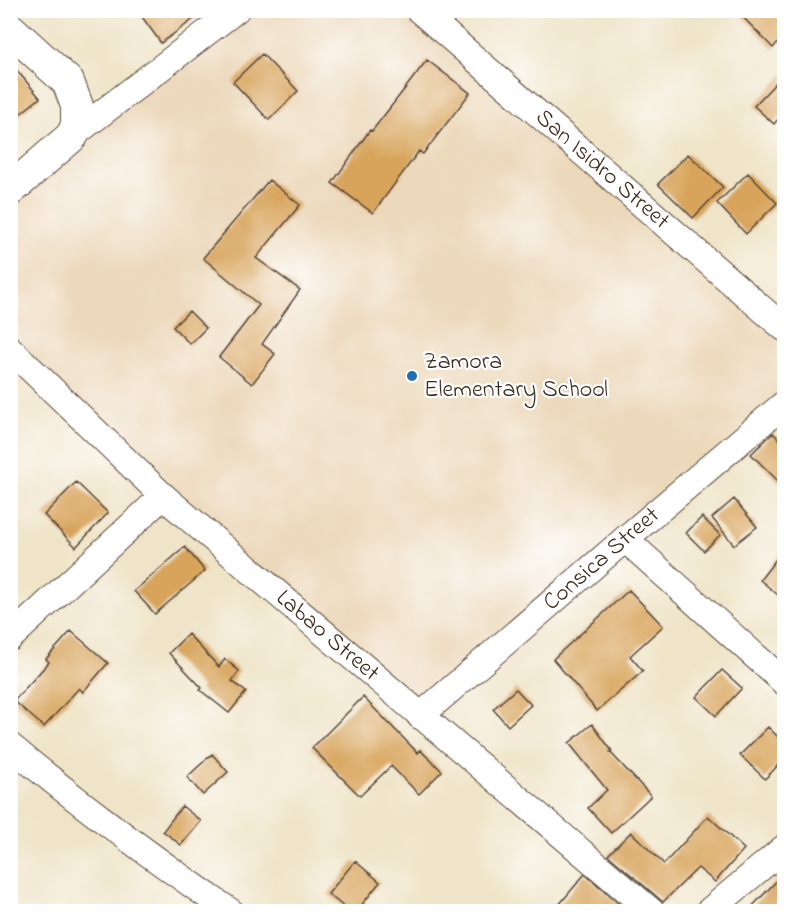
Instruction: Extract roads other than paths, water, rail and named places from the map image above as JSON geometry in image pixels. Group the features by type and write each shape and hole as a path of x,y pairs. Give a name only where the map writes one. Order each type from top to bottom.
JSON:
{"main road":[{"path":"10,29 68,82 77,106 77,125 72,136 10,190"}],"street":[{"path":"72,136 236,10"},
{"name":"San Isidro Street","path":"419,10 784,328"},
{"name":"Labao Street","path":"10,348 163,496 652,912"},
{"name":"Consica Street","path":"420,716 784,404"},
{"path":"10,638 163,496"},
{"path":"625,539 784,682"},
{"path":"10,746 48,778 231,912"},
{"path":"708,912 784,848"}],"place":[{"name":"Zamora Elementary School","path":"412,376"}]}
